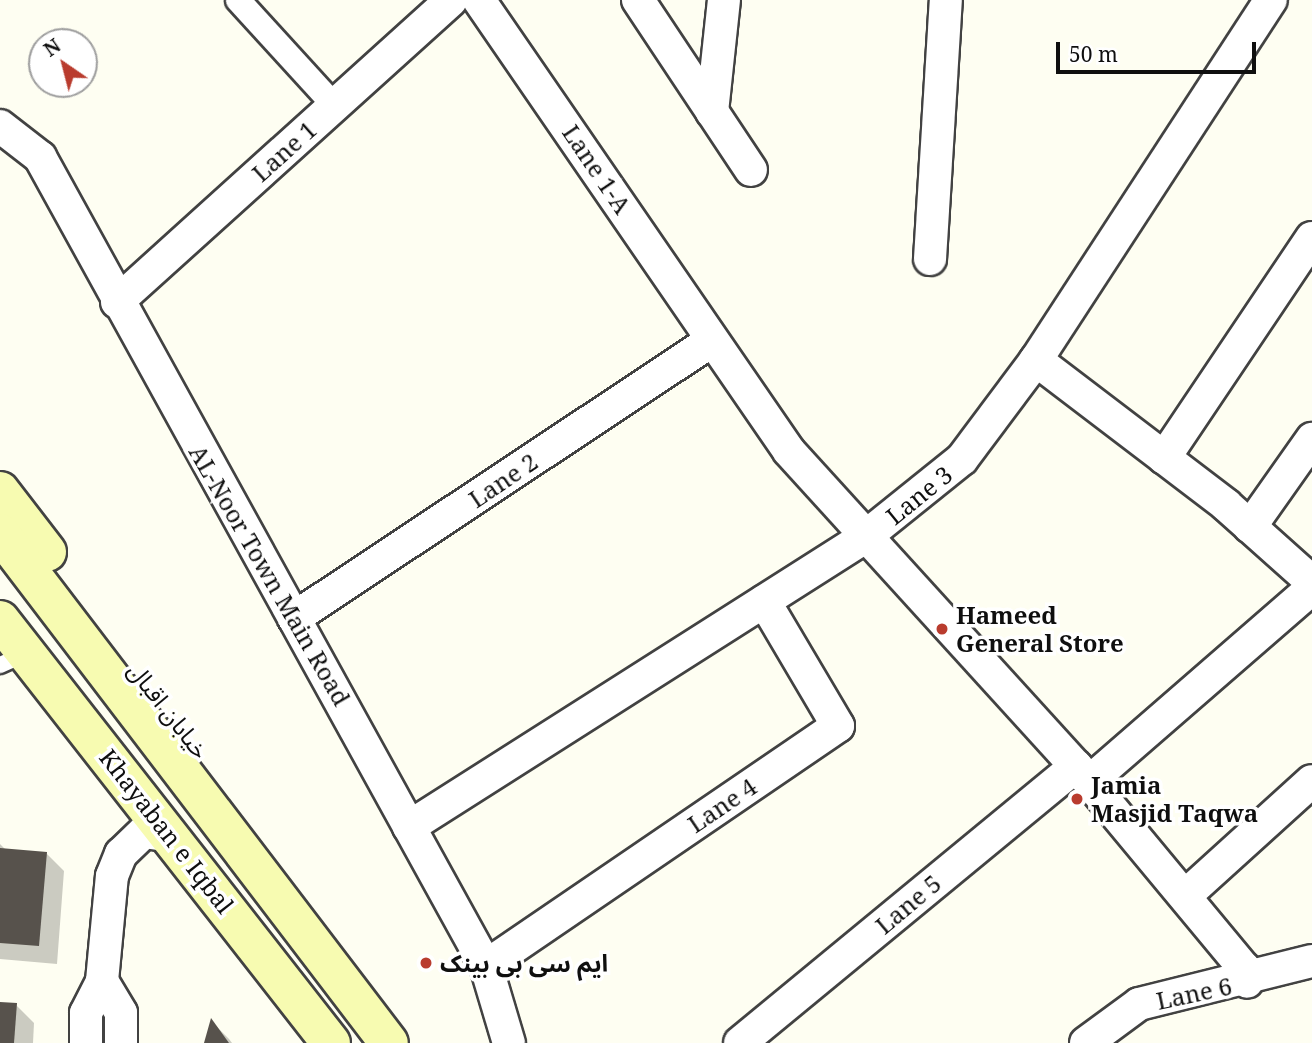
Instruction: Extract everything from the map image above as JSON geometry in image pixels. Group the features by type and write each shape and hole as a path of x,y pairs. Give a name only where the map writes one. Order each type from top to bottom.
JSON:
{"main road":[{"name":"خیابان اقبال","path":"0,491 213,767 234,837 389,1043"},
{"path":"0,533 234,837"},
{"name":"Khayaban e Iqbal","path":"0,620 13,659 172,836 331,1043"}],"street":[{"path":"238,0 334,105"},
{"name":"Lane 1","path":"117,302 451,0"},
{"name":"Lane 1-A","path":"480,0 711,341 789,451 1083,774 1244,968 1247,982"},
{"path":"638,0 751,170"},
{"path":"712,112 724,0"},
{"path":"930,259 946,0"},
{"name":"Lane 3","path":"408,827 865,537 962,459 1036,360 1271,0"},
{"name":"AL-Noor Town Main Road","path":"0,125 40,157 117,302 486,966 509,1043"},
{"path":"1164,458 1312,238"},
{"name":"Lane 2","path":"294,618 711,341"},
{"path":"1036,360 1250,527 1312,582"},
{"path":"1250,527 1312,439"},
{"name":"Lane 5","path":"740,1043 1083,774 1312,588"},
{"name":"Lane 4","path":"486,966 838,726 764,601"},
{"path":"1185,896 1312,781"},
{"path":"86,1043 86,1013 102,981 112,876 121,854 144,832 172,836"},
{"name":"Lane 6","path":"1086,1043 1139,1004 1247,982 1312,961"},
{"path":"102,981 121,1013 121,1043"}],"building":[{"path":"0,848 47,852 39,946 0,943"},
{"path":"0,1002 17,1003 14,1043 0,1043"},
{"path":"211,1018 229,1043 204,1043"}],"place":[{"name":"Hameed General Store","path":"942,629"},
{"name":"Jamia Masjid Taqwa","path":"1077,799"},
{"name":"ایم سی بی بینک","path":"426,963"}]}
